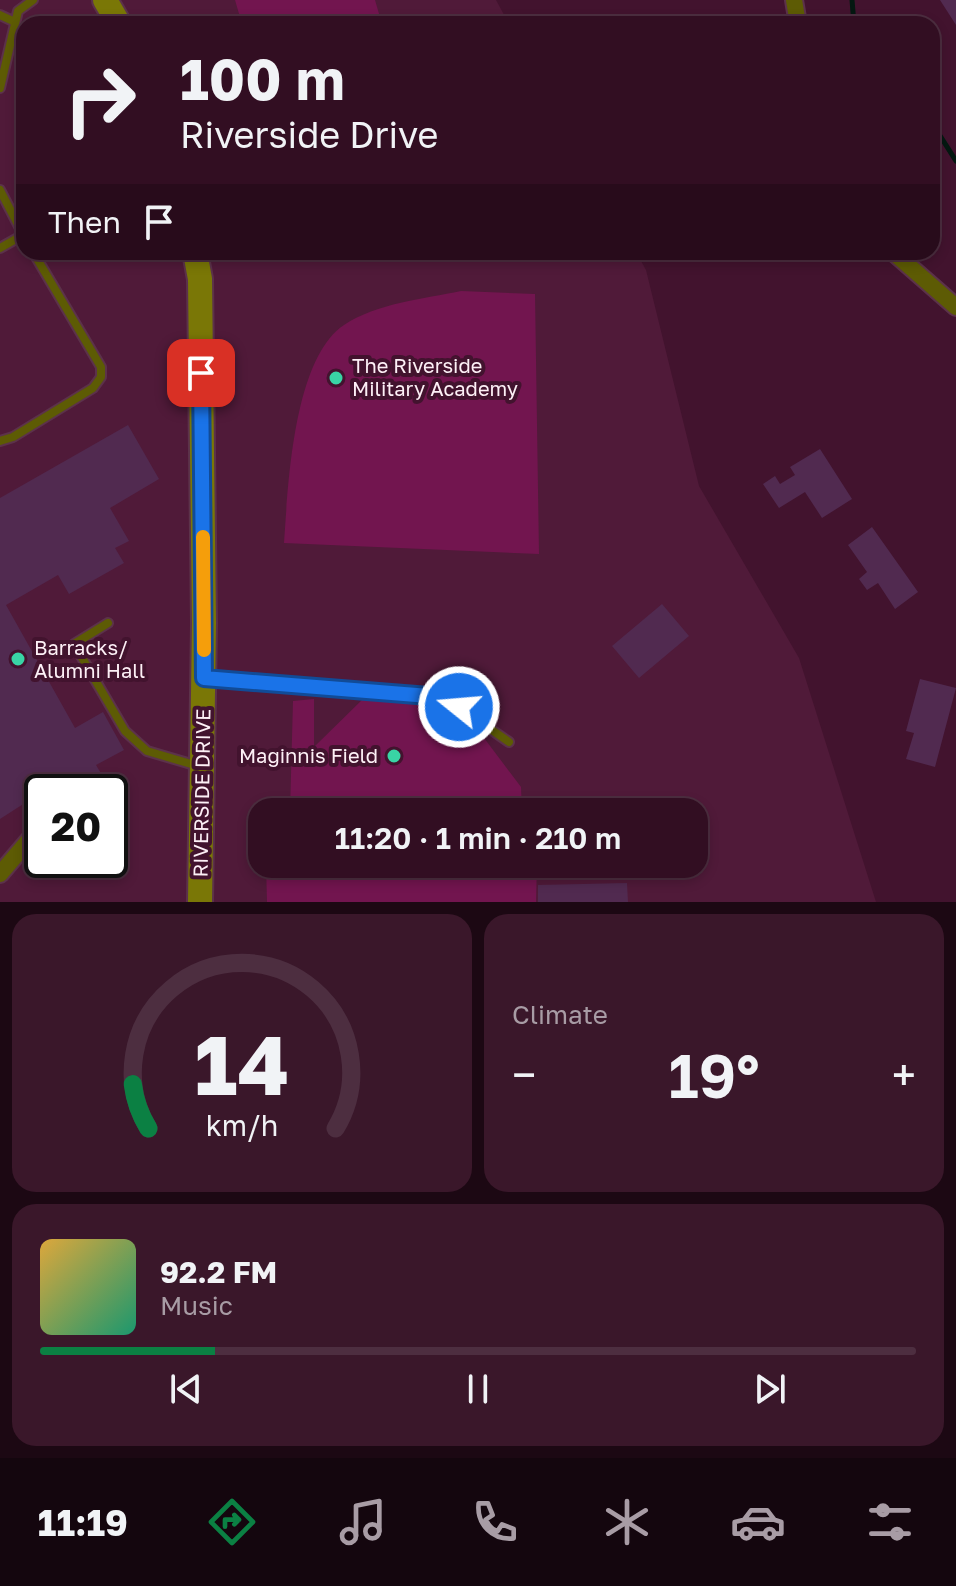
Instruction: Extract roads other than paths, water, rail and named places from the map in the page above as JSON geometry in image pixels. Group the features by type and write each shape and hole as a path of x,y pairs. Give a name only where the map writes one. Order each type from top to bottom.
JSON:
{"street":[{"name":"RIVERSIDE DRIVE","path":"196,260 200,279 204,678 200,902"},
{"path":"902,260 956,307"},
{"path":"0,874 24,846"}],"lane":[{"path":"17,16 18,11 33,0"},
{"path":"0,15 15,22"},
{"path":"0,88 16,18"},
{"path":"0,190 16,220"},
{"path":"0,441 13,437 93,388 101,377 101,367 38,260"},
{"path":"108,623 74,644 125,731 147,751 202,767"},
{"path":"204,678 429,696 459,707 509,742"}],"waterway":[{"path":"852,0 853,16"},
{"path":"940,136 956,161"}],"place":[{"name":"The Riverside Military Academy","path":"336,378"},
{"name":"Barracks/ Alumni Hall","path":"18,659"},
{"name":"Maginnis Field","path":"394,756"}]}
